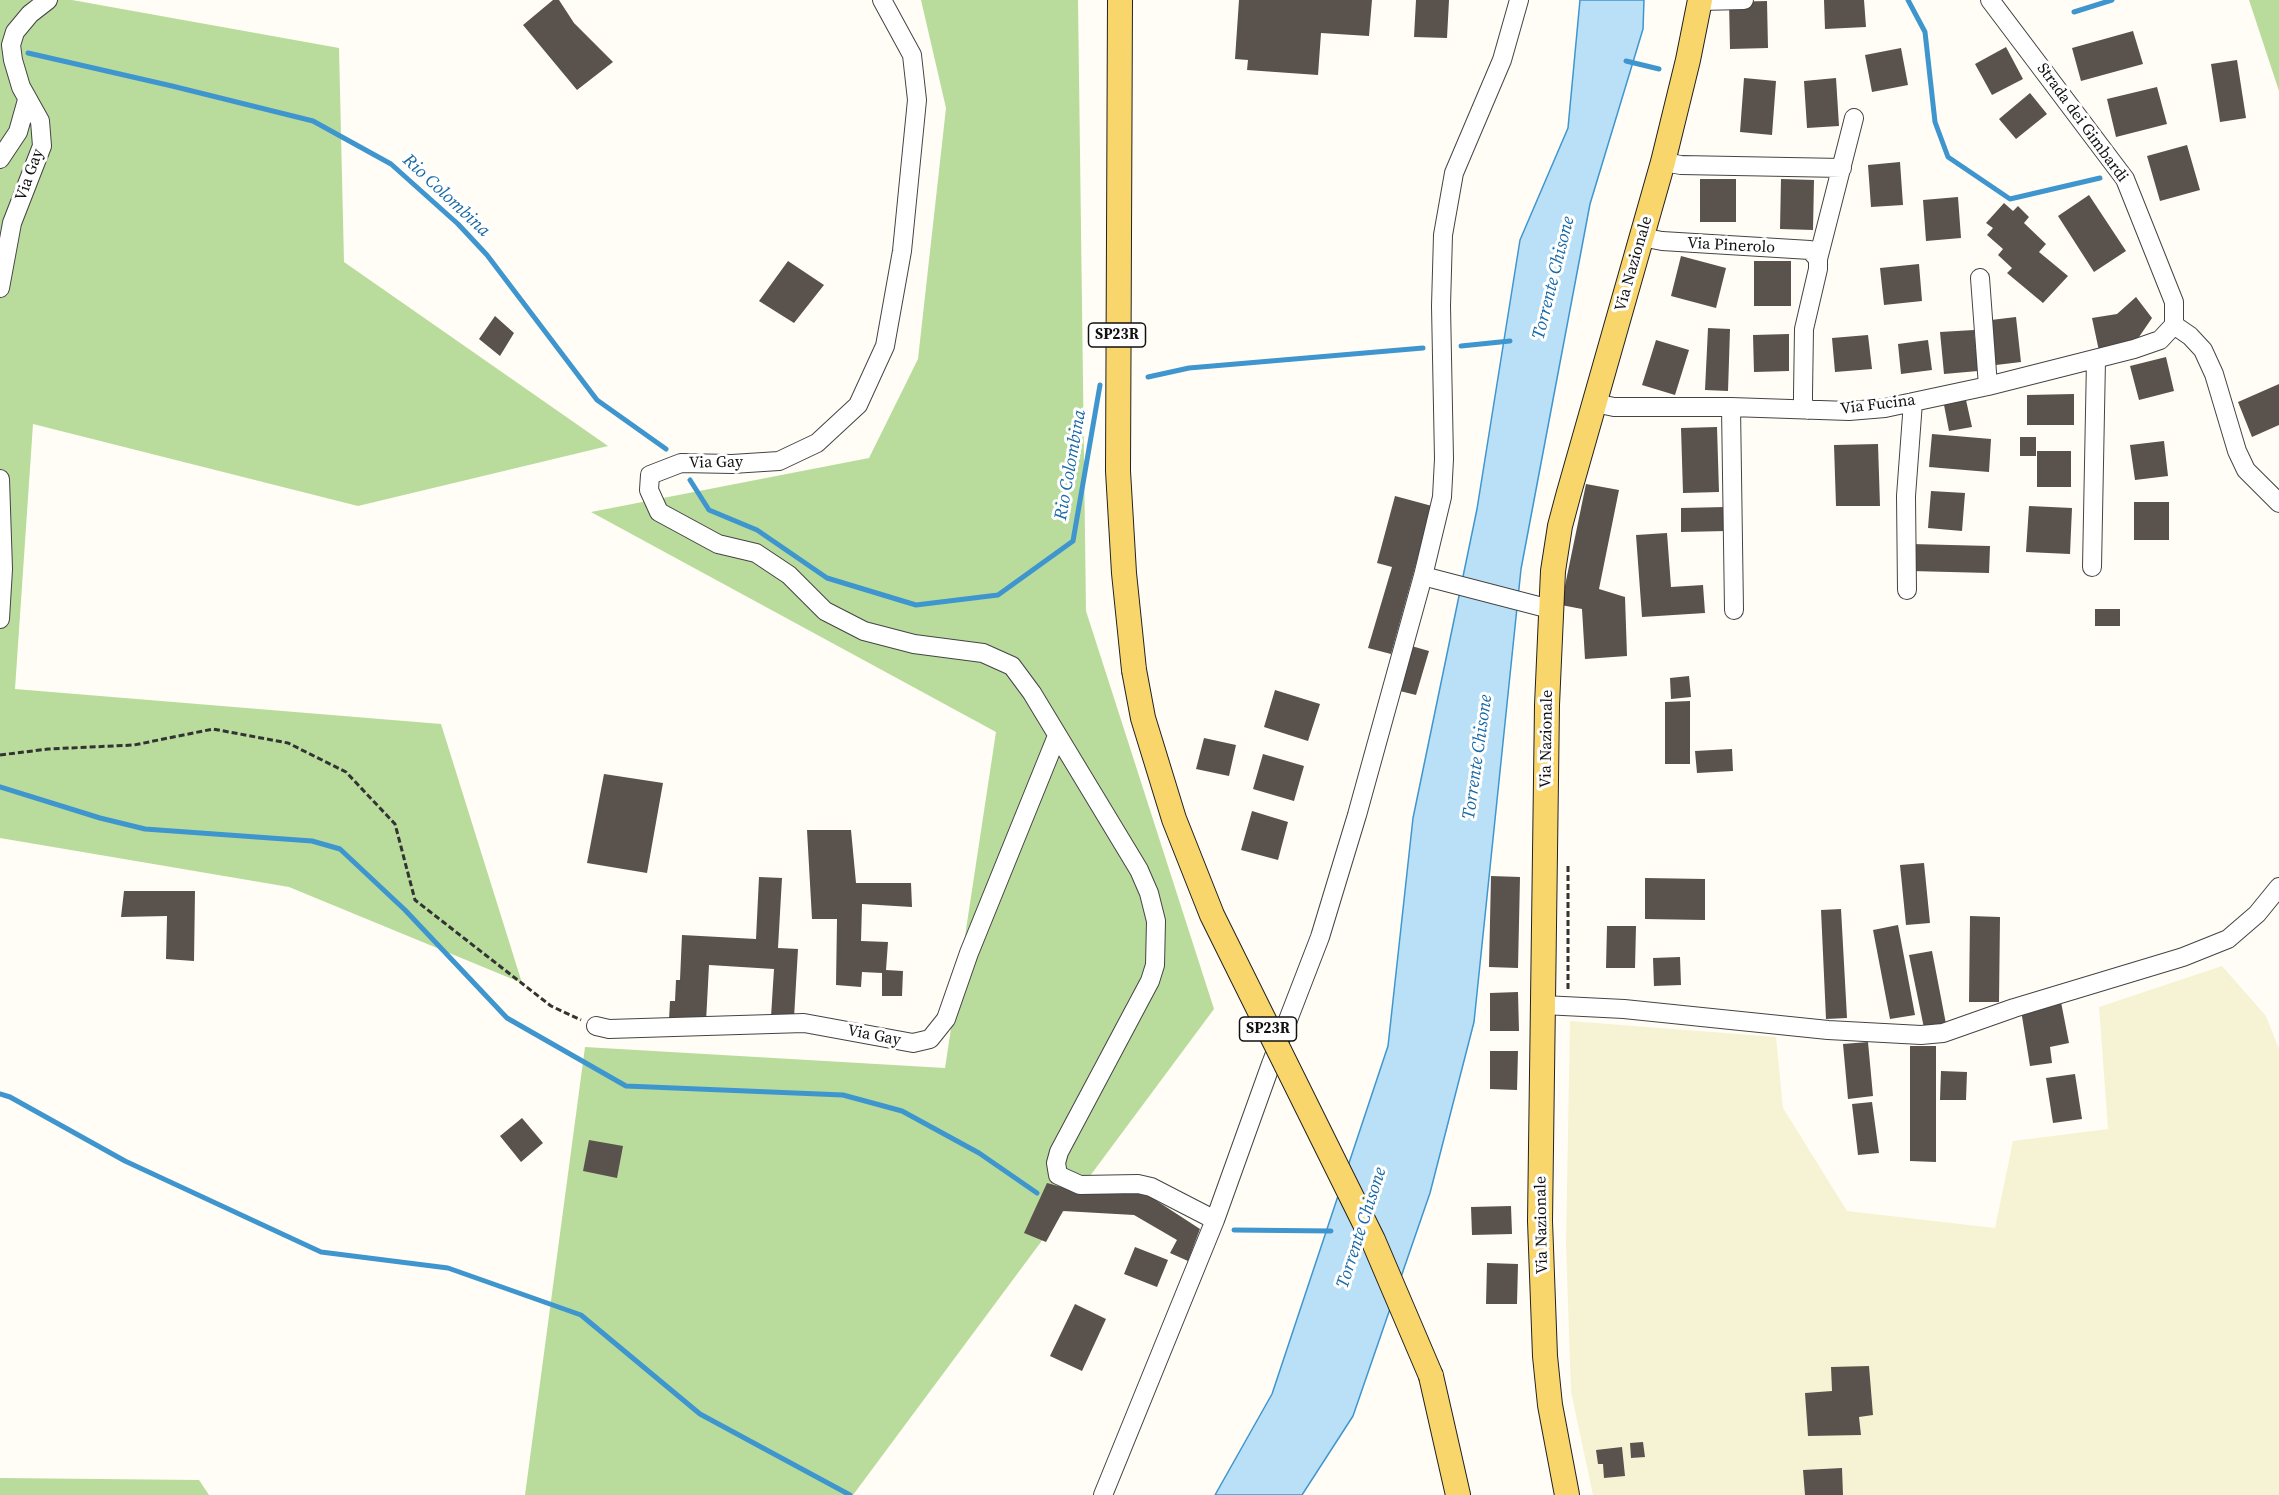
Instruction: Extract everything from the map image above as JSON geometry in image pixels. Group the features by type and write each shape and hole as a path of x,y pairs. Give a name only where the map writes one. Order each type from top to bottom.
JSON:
{"main road":[{"name":"SP23R","path":"1120,0 1118,471 1124,573 1134,670 1143,718 1174,819 1212,915 1373,1239 1431,1376 1458,1495"},
{"name":"Via Nazionale","path":"1567,1495 1550,1405 1545,1356 1540,1221 1550,609 1560,526 1663,162 1700,1"},
{"path":"1446,1436 1466,1471 1472,1495"}],"street":[{"name":"Via Gay","path":"0,288 12,223 42,146 40,121 27,100 13,60 11,45 15,32 30,14 48,0"},
{"name":"Via Gay","path":"882,0 912,55 917,100 902,251 885,346 858,405 817,443 779,461 732,464 681,463 650,475 648,490 659,512 718,544 756,553 789,575 825,611 864,631 914,644 983,653 1011,666 1032,693 1139,870 1152,902 1156,921 1155,965 1150,981 1059,1152 1056,1163 1058,1174 1080,1185 1138,1184 1151,1187 1215,1220"},
{"path":"1102,1495 1215,1220 1333,899 1423,576 1442,497 1444,459 1441,306 1443,235 1454,173 1502,60 1519,0"},
{"path":"1700,1 1744,0"},
{"name":"Strada dei Gimbardi","path":"1990,0 2125,179 2174,302 2174,325"},
{"name":"Via Gay","path":"0,159 18,132 27,100"},
{"path":"1808,410 1803,403 1804,329 1818,269 1818,259 1854,118"},
{"path":"1663,162 1681,165 1842,168"},
{"name":"Via Pinerolo","path":"1641,237 1662,241 1810,250 1818,259"},
{"path":"1980,278 1988,386"},
{"path":"2174,325 2190,336 2214,374 2237,451 2246,470 2279,503"},
{"name":"Via Fucina","path":"1595,404 1614,407 1731,407 1849,411 1885,408 2096,360 2160,340 2174,325"},
{"path":"2092,567 2096,360"},
{"path":"1907,590 1906,496 1913,402"},
{"path":"1731,407 1734,610"},
{"path":"0,479 3,569 0,619"},
{"path":"1423,576 1550,609"},
{"name":"Via Gay","path":"596,1026 609,1029 804,1023 913,1043 930,1039 946,1019 969,953 1057,736"},
{"path":"1543,1005 1624,1009 1828,1030 1921,1035 1943,1033 2014,1008 2183,957 2228,939 2257,914 2279,887"}],"path":[{"path":"0,755 48,749 134,745 213,729 288,743 346,772 395,824 415,900 550,1006 596,1026"},
{"path":"1568,854 1568,1007"}],"shaded area":[{"path":"2222,966 2266,1016 2279,1049 2279,1495 1593,1495 1571,1392 1566,1245 1570,1021 1776,1037 1783,1108 1847,1211 1995,1228 2013,1141 2108,1129 2099,1007"}],"green space":[{"path":"0,0 72,0 339,48 344,262 608,446 358,506 33,424 15,689 441,724 522,983 289,887 0,838"},
{"path":"921,0 1078,0 1086,611 1214,1009 853,1495 525,1495 585,1047 945,1068 996,732 591,512 869,458 918,359 946,108"},
{"path":"2249,0 2279,0 2279,91"},
{"path":"0,1478 199,1480 209,1495 0,1495"}],"water":[{"name":"Torrente Chisone","path":"1580,0 1644,0 1643,29 1590,204 1521,569 1474,1022 1430,1193 1353,1416 1302,1495 1215,1495 1272,1394 1388,1046 1413,818 1477,509 1520,240 1568,128"}],"building":[{"path":"553,0 559,0 574,23 613,62 577,90 523,25"},
{"path":"1239,0 1372,0 1369,36 1321,33 1318,75 1247,70 1248,60 1235,59"},
{"path":"1416,0 1449,0 1447,38 1414,37"},
{"path":"1824,0 1864,0 1866,27 1825,29"},
{"path":"1767,1 1768,48 1730,49 1729,2"},
{"path":"2133,31 2143,64 2081,81 2072,48"},
{"path":"2006,47 2023,79 1992,95 1975,64"},
{"path":"1901,48 1908,85 1872,92 1865,55"},
{"path":"2237,60 2246,118 2220,122 2211,64"},
{"path":"1744,78 1776,81 1772,135 1740,132"},
{"path":"1836,78 1839,126 1807,128 1804,81"},
{"path":"2157,87 2167,124 2116,137 2107,99"},
{"path":"2030,93 2047,114 2016,139 1999,119"},
{"path":"2187,145 2200,190 2160,201 2147,156"},
{"path":"1900,162 1903,205 1871,207 1868,165"},
{"path":"1700,179 1736,179 1736,222 1700,222"},
{"path":"1781,179 1814,180 1813,230 1780,229"},
{"path":"2089,195 2126,251 2094,272 2058,216"},
{"path":"1958,197 1961,238 1926,241 1923,200"},
{"path":"2004,203 2013,211 2018,206 2029,217 2024,223 2046,244 2039,252 2068,276 2043,303 2007,273 2012,268 1998,255 2003,249 1987,235 1993,228 1986,223"},
{"path":"1681,256 1726,268 1716,308 1671,296"},
{"path":"788,261 824,285 794,323 759,301"},
{"path":"1754,261 1791,261 1791,306 1754,306"},
{"path":"1919,264 1922,301 1884,305 1880,268"},
{"path":"2136,297 2152,318 2139,337 2121,347 2099,351 2092,318 2117,314"},
{"path":"495,316 514,333 500,356 479,339"},
{"path":"2016,317 2021,362 1996,365 1991,320"},
{"path":"1708,328 1730,329 1728,391 1705,390"},
{"path":"1974,330 1978,371 1944,374 1940,332"},
{"path":"1789,334 1789,371 1754,372 1753,335"},
{"path":"1868,335 1872,369 1835,372 1832,338"},
{"path":"1656,340 1689,350 1675,395 1642,385"},
{"path":"1928,340 1932,370 1901,374 1898,344"},
{"path":"2166,357 2174,391 2139,400 2130,366"},
{"path":"2279,384 2279,425 2252,437 2238,402"},
{"path":"2074,394 2074,425 2027,425 2027,395"},
{"path":"1966,400 1972,427 1949,431 1944,405"},
{"path":"1717,427 1719,492 1683,493 1681,428"},
{"path":"1932,434 1991,439 1989,472 1929,467"},
{"path":"2020,437 2036,437 2036,456 2020,456"},
{"path":"2164,441 2168,476 2135,480 2130,445"},
{"path":"1878,444 1880,506 1836,506 1834,445"},
{"path":"2037,451 2071,451 2071,487 2037,487"},
{"path":"1586,484 1619,490 1599,589 1625,597 1627,656 1585,659 1582,609 1561,605"},
{"path":"1931,491 1965,493 1962,531 1928,528"},
{"path":"1395,496 1432,506 1391,654 1368,648 1392,567 1377,563"},
{"path":"2134,502 2169,502 2169,540 2134,540"},
{"path":"2029,506 2072,508 2070,554 2026,552"},
{"path":"1725,507 1726,531 1681,532 1681,508"},
{"path":"1667,533 1671,587 1703,585 1705,613 1642,617 1636,535"},
{"path":"1911,544 1990,546 1989,573 1911,571"},
{"path":"2095,609 2120,609 2120,626 2095,626"},
{"path":"1408,645 1429,651 1416,695 1396,690"},
{"path":"1689,676 1691,697 1671,699 1670,678"},
{"path":"1275,690 1320,704 1308,741 1264,727"},
{"path":"1690,701 1690,764 1665,764 1665,702"},
{"path":"1204,738 1236,745 1229,776 1196,769"},
{"path":"1732,749 1733,771 1697,773 1695,751"},
{"path":"1263,754 1304,766 1294,801 1253,789"},
{"path":"604,774 663,783 647,873 587,863"},
{"path":"1252,811 1288,822 1278,860 1241,850"},
{"path":"807,830 851,830 856,883 911,883 912,907 862,904 861,941 888,942 886,970 903,971 902,996 882,996 882,973 862,972 861,987 836,985 837,919 812,919"},
{"path":"1924,863 1930,923 1906,925 1900,865"},
{"path":"1491,876 1520,877 1518,968 1489,967"},
{"path":"759,877 782,878 778,948 798,949 794,1018 771,1017 774,969 709,965 706,1022 669,1020 670,1001 675,1001 676,980 680,980 682,935 756,939"},
{"path":"1645,878 1705,879 1705,920 1645,919"},
{"path":"124,891 195,891 194,961 166,959 167,916 121,917"},
{"path":"1841,909 1847,1018 1826,1019 1821,910"},
{"path":"1970,916 2000,917 1999,1002 1969,1002"},
{"path":"1898,925 1915,1015 1890,1019 1873,930"},
{"path":"1607,926 1636,926 1635,968 1606,968"},
{"path":"1932,951 1946,1024 1924,1028 1909,955"},
{"path":"1680,957 1681,985 1654,986 1653,958"},
{"path":"1518,992 1519,1031 1490,1031 1490,993"},
{"path":"2061,1002 2069,1043 2050,1047 2052,1063 2030,1066 2021,1010"},
{"path":"1868,1042 1873,1096 1848,1099 1843,1044"},
{"path":"1910,1046 1936,1046 1936,1162 1910,1161"},
{"path":"1490,1051 1518,1051 1517,1090 1490,1089"},
{"path":"1941,1071 1967,1072 1966,1100 1940,1100"},
{"path":"2075,1074 2082,1119 2053,1123 2046,1078"},
{"path":"1872,1102 1879,1153 1858,1155 1852,1104"},
{"path":"522,1118 543,1143 521,1162 500,1136"},
{"path":"589,1140 623,1146 617,1178 583,1171"},
{"path":"1047,1183 1080,1192 1140,1190 1200,1229 1188,1261 1170,1253 1177,1240 1134,1215 1063,1211 1046,1242 1024,1233"},
{"path":"1511,1206 1512,1234 1472,1235 1471,1207"},
{"path":"1135,1247 1168,1260 1157,1287 1124,1274"},
{"path":"1487,1263 1518,1264 1517,1304 1486,1304"},
{"path":"1075,1304 1106,1319 1082,1371 1050,1356"},
{"path":"1869,1366 1873,1415 1859,1417 1861,1435 1808,1436 1805,1393 1832,1391 1831,1367"},
{"path":"1643,1442 1645,1457 1631,1458 1630,1443"},
{"path":"1622,1447 1625,1476 1604,1478 1603,1464 1598,1464 1596,1450"},
{"path":"1842,1468 1843,1495 1805,1495 1803,1470"}],"waterway":[{"path":"1908,0 1925,32 1935,122 1948,157 2010,199 2100,178"},
{"path":"2074,12 2112,0"},
{"name":"Rio Colombina","path":"28,53 313,121 391,164 458,224 487,255 597,400 666,449"},
{"path":"1626,61 1659,69"},
{"name":"Rio Colombina","path":"1461,346 1510,341"},
{"name":"Rio Colombina","path":"1148,377 1189,368 1423,348"},
{"name":"Rio Colombina","path":"690,480 709,510 757,530 827,578 916,605 998,595 1073,541 1100,385"},
{"path":"0,787 100,818 145,829 312,841 340,849 405,910 507,1018 626,1086 843,1095 902,1111 979,1153 1037,1193"},
{"path":"0,1094 10,1097 125,1161 321,1252 448,1268 581,1315 700,1414 850,1495"},
{"path":"1234,1230 1331,1231"}]}
